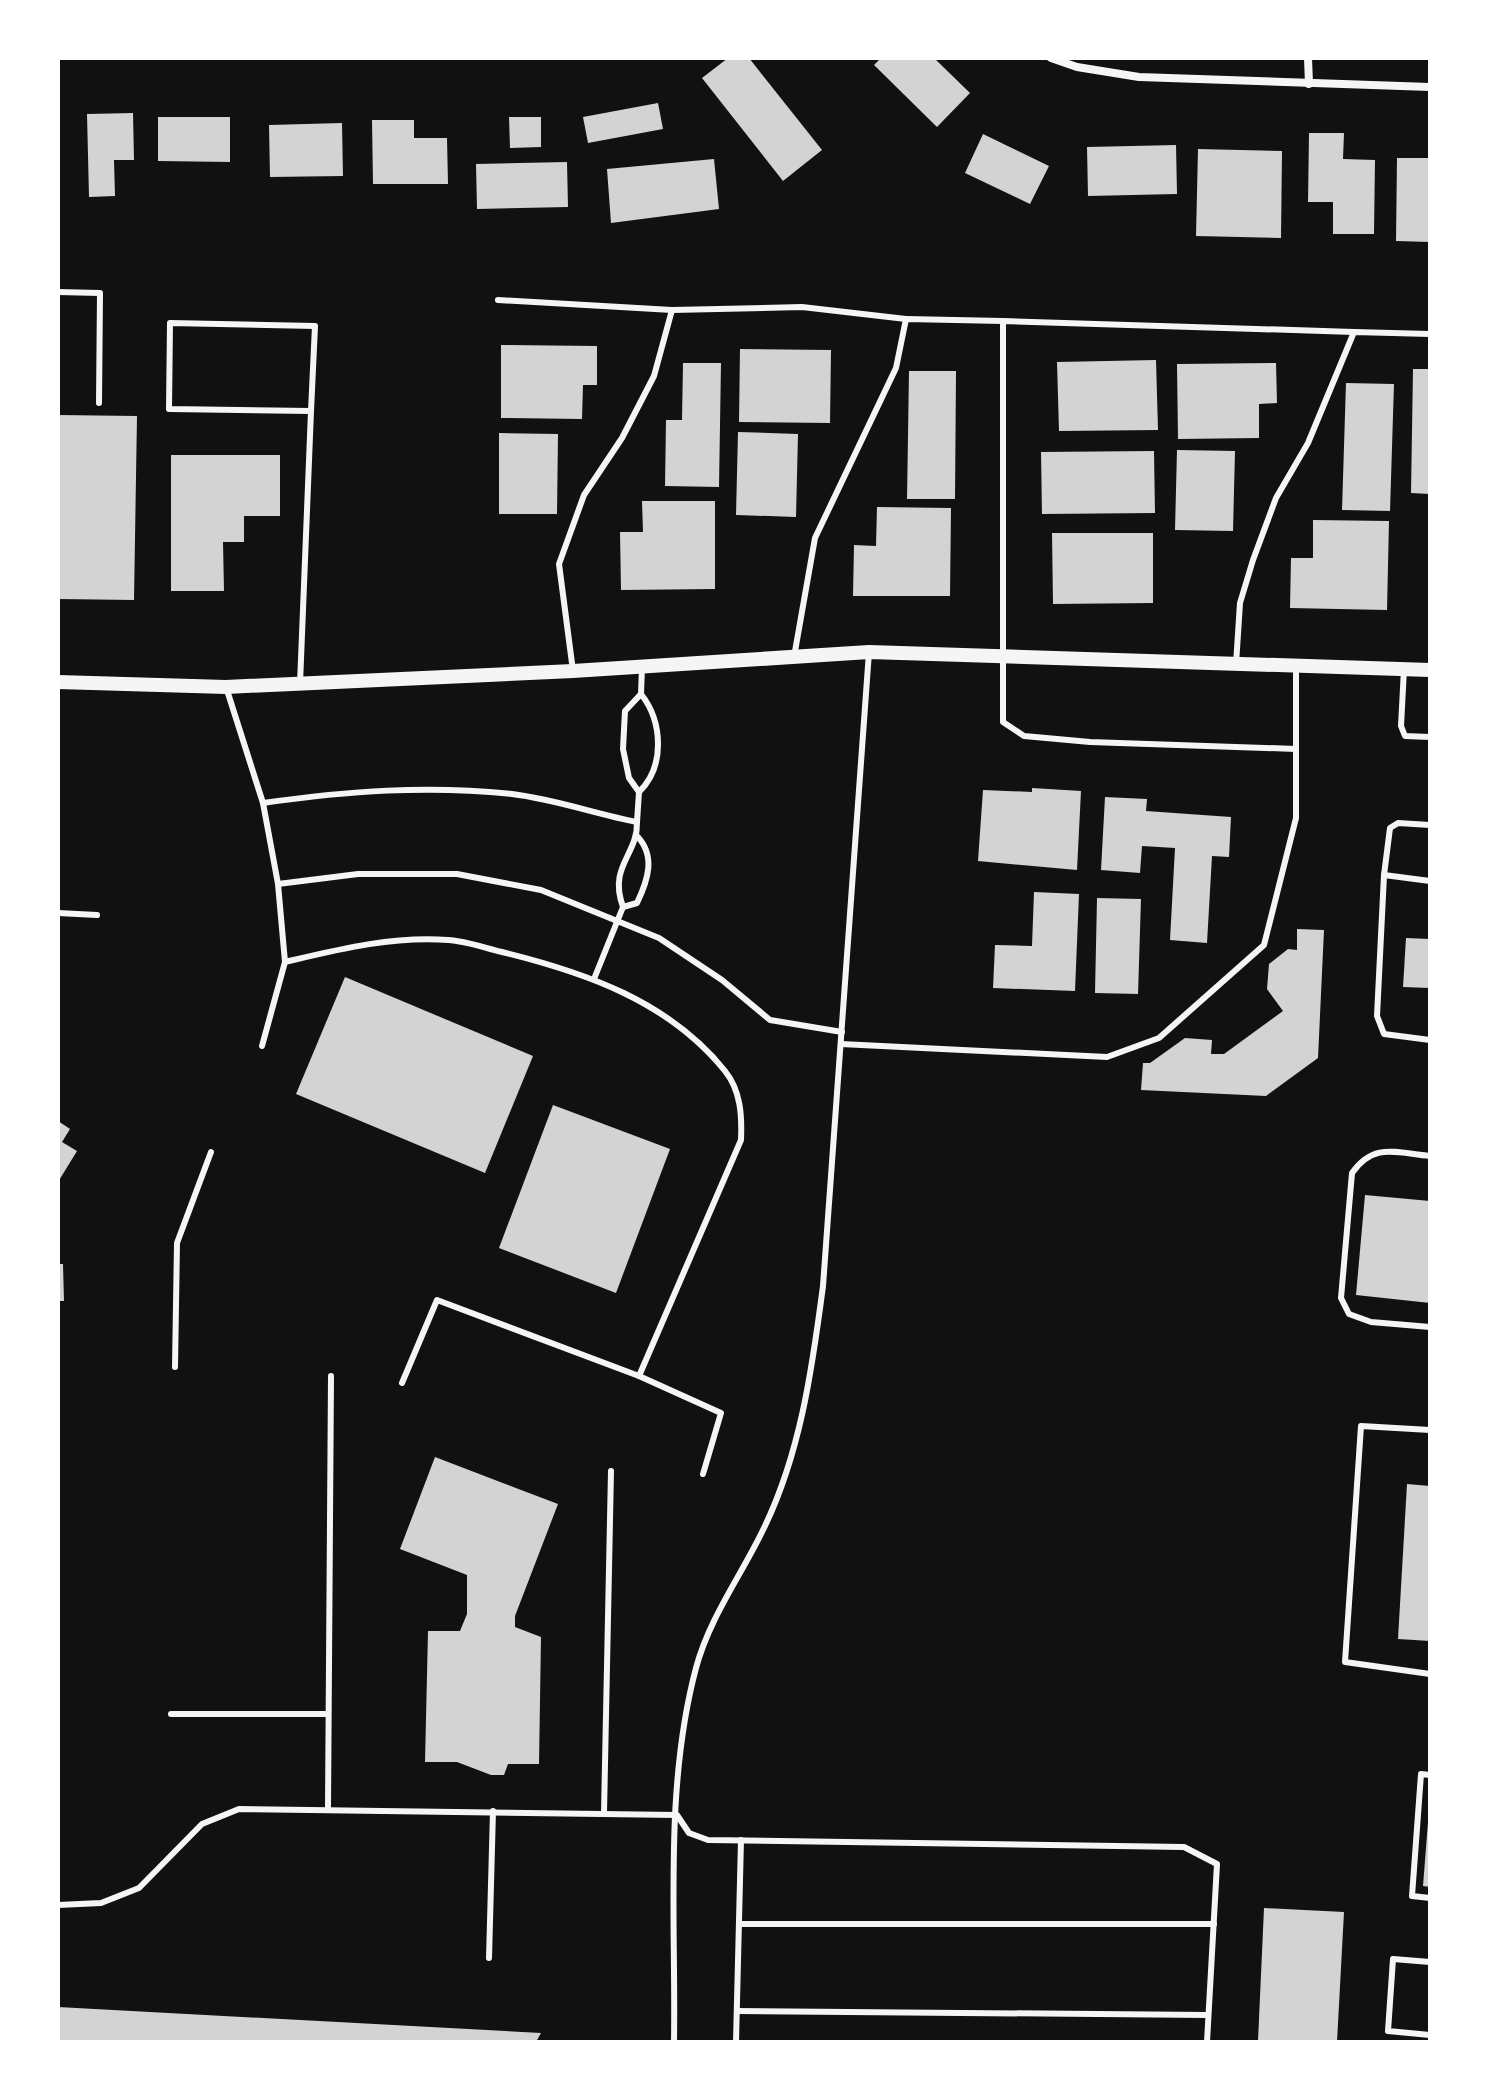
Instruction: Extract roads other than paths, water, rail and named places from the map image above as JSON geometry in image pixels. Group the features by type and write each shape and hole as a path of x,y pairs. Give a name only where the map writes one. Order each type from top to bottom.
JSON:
{"street":[{"path":"1051,58 1077,67 1139,77 1430,87"},
{"path":"1308,58 1309,84"},
{"path":"58,682 226,687 573,671 869,652 1430,670"}],"lane":[{"path":"58,292 100,293 99,403"},
{"path":"498,300 672,310 802,307 906,319 1430,334"},
{"path":"573,671 559,564 584,495 622,438 654,376 672,310"},
{"path":"794,657 815,538 896,368 906,319"},
{"path":"1003,321 1003,722 1024,736 1090,742 1296,749"},
{"path":"300,684 315,326 170,323 169,409 311,411"},
{"path":"1236,664 1240,603 1253,560 1276,498 1308,443 1354,332"},
{"path":"674,2042 677,1815 683,1720 697,1663 722,1606 763,1531 790,1461 810,1381 823,1286 869,652"},
{"path":"841,1044 1107,1057 1159,1038 1264,945 1296,818 1296,666"},
{"path":"639,792 650,781 656,765 657,732 654,711 641,694 642,667"},
{"path":"1404,669 1401,726 1405,736 1430,737"},
{"path":"226,687 263,803 278,884 285,962 262,1046"},
{"path":"594,979 623,907 616,888 628,847 637,836 639,792 629,778 623,749 625,711 641,694"},
{"path":"263,803 356,790 424,789 515,795 637,822"},
{"path":"1430,825 1398,823 1390,828 1384,875 1377,1016 1384,1034 1430,1040"},
{"path":"623,907 637,903 649,862 648,848 637,836"},
{"path":"278,884 358,874 457,874 541,890 659,938 722,980 770,1020 842,1032"},
{"path":"1384,875 1430,881"},
{"path":"58,913 97,915"},
{"path":"285,962 377,941 450,940 558,966 628,992 688,1036 726,1072 742,1106 741,1140 639,1376"},
{"path":"1430,1156 1377,1151 1362,1160 1352,1173 1341,1298 1349,1314 1371,1322 1430,1327"},
{"path":"175,1367 177,1243 211,1152"},
{"path":"402,1383 437,1300 639,1376 721,1413 703,1474"},
{"path":"328,1808 331,1376"},
{"path":"1429,1672 1345,1662 1361,1426 1430,1430"},
{"path":"604,1813 611,1471"},
{"path":"171,1714 328,1714"},
{"path":"1430,1775 1421,1774 1412,1896 1430,1898"},
{"path":"58,1905 101,1903 139,1888 202,1824 239,1809 677,1815"},
{"path":"489,1958 493,1811"},
{"path":"677,1815 689,1833 708,1840 1184,1847 1217,1864 1207,2042"},
{"path":"736,2042 741,1840"},
{"path":"739,1924 1214,1924"},
{"path":"1430,1962 1393,1959 1388,2031 1430,2035"},
{"path":"737,2011 1208,2015"}]}
